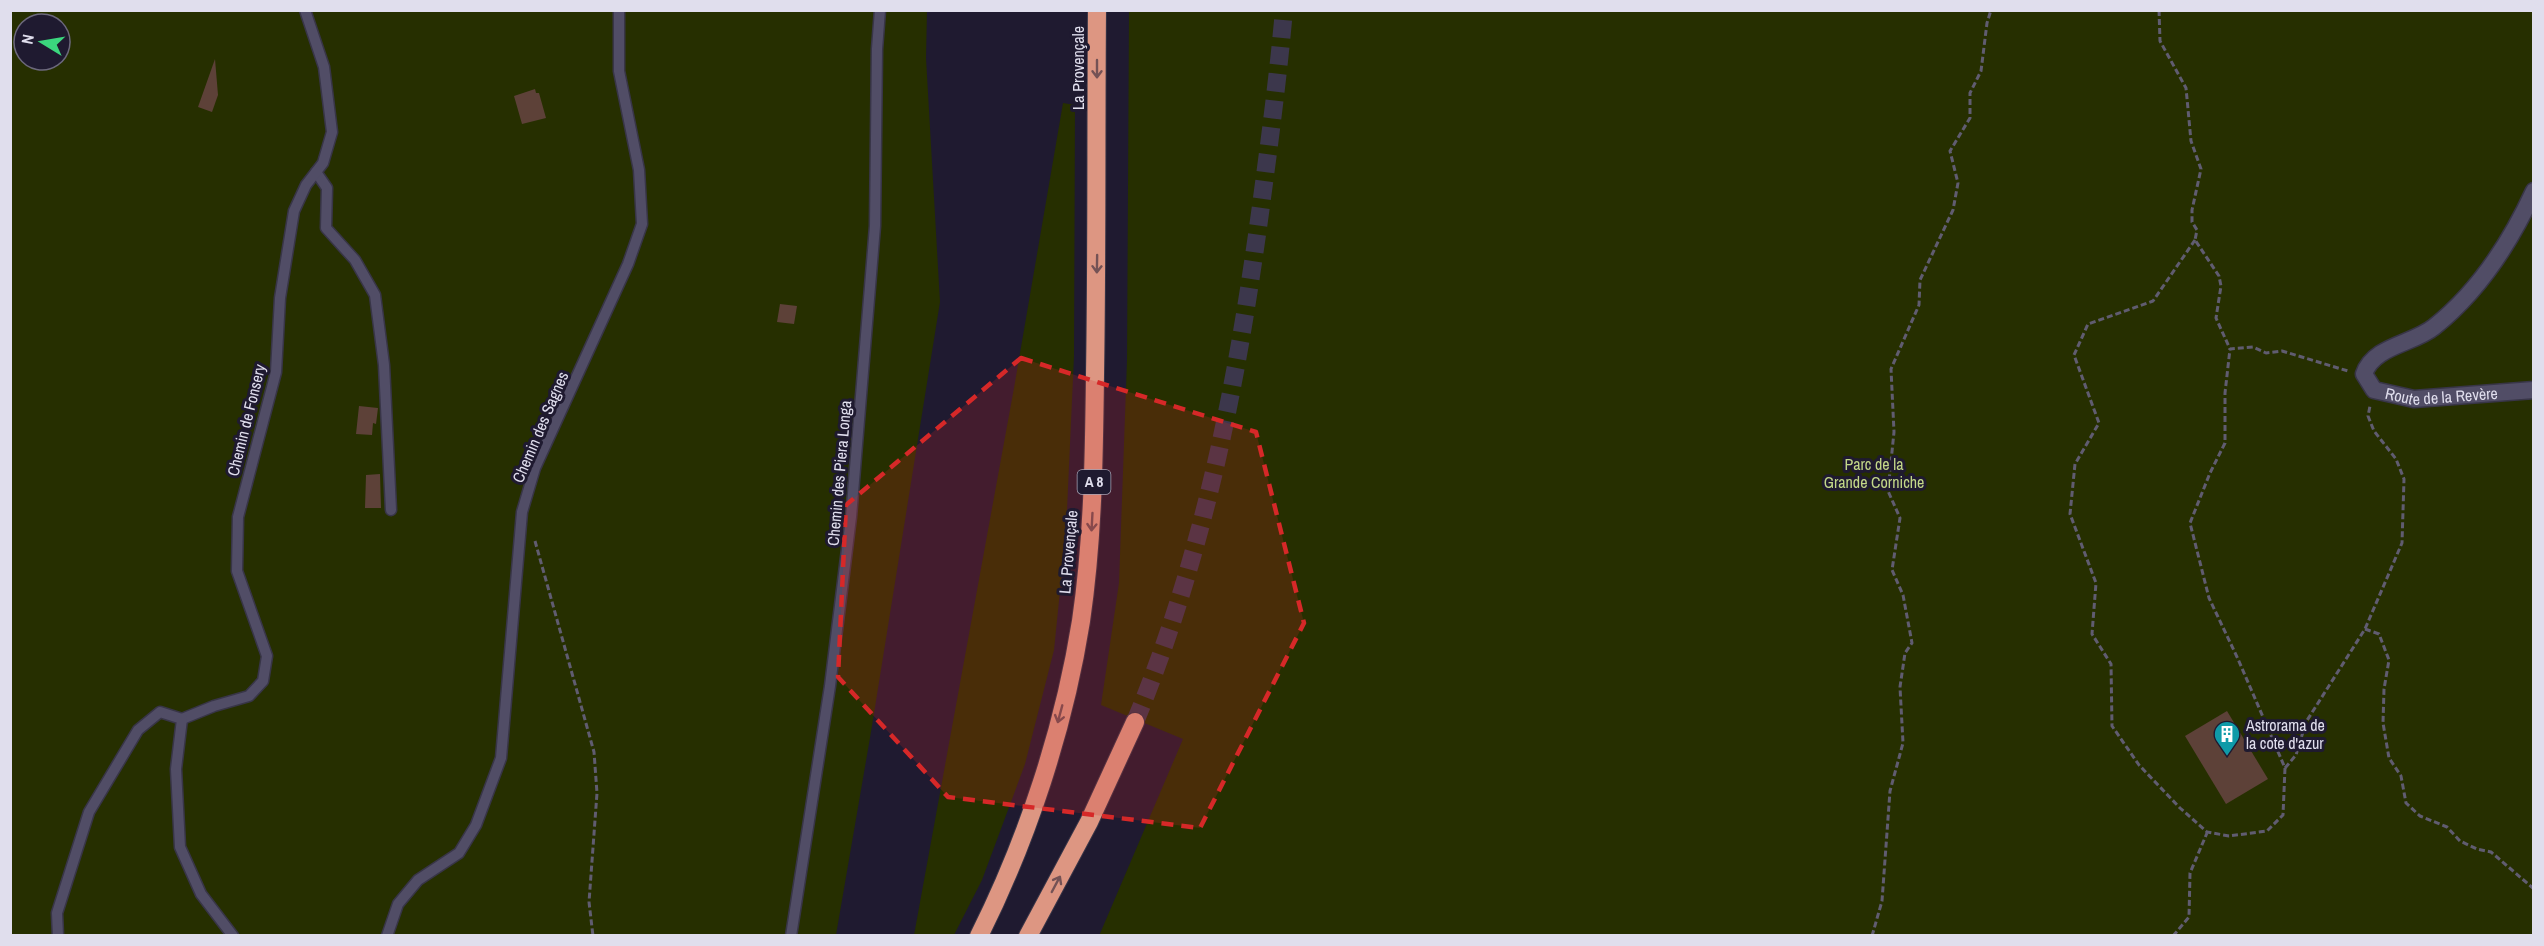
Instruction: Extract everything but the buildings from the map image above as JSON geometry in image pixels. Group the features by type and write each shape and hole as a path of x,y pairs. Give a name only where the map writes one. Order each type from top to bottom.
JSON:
{"highway":[{"name":"La Provençale","path":"979,936 1021,839 1048,760 1081,623 1090,549 1094,480 1098,188 1097,10"},
{"path":"1028,936 1089,822 1135,723"}],"street":[{"name":"Route de la Revère","path":"2534,191 2522,217 2491,266 2456,310 2427,333 2375,356 2367,365 2364,374 2374,390 2414,399 2534,390"}],"lane":[{"name":"Chemin de Fonsery","path":"182,719 214,706 249,696 263,681 267,656 237,572 238,517 276,372 280,298 294,211 306,185 323,163 332,132 324,67 305,10"},
{"name":"Chemin des Sagnes","path":"387,936 399,904 418,880 459,853 476,825 501,758 522,512 535,468 623,275 642,224 639,170 619,71 619,10"},
{"name":"Chemin des Piera Longa","path":"791,936 830,686 851,517 876,225 877,49 880,10"},
{"path":"316,172 327,188 326,228 355,260 375,295 384,365 391,510"},
{"path":"58,936 57,913 89,812 138,730 160,712 182,719 176,769 180,847 201,894 233,936"}],"path":[{"path":"1872,936 1882,901 1890,791 1903,743 1900,687 1905,653 1912,643 1903,595 1892,570 1900,518 1888,491 1894,432 1890,369 1919,305 1920,280 1953,210 1958,183 1950,151 1970,118 1970,93 1981,71 1987,23 1991,10"},
{"path":"2159,10 2160,40 2186,88 2191,141 2201,169 2192,210 2192,222 2197,230 2195,240 2153,301 2088,324 2074,355 2100,423 2075,464 2070,514 2096,583 2092,634 2111,664 2112,726 2139,765 2180,808 2207,832 2229,836 2267,831 2283,815 2285,768 2209,598 2190,523 2225,443 2225,393 2230,349 2216,318 2221,286 2219,276 2195,240"},
{"path":"2230,349 2253,347 2266,353 2282,351 2364,374"},
{"path":"2285,768 2296,755 2306,722 2365,629 2402,543 2404,480 2396,459 2374,431 2368,416 2374,390"},
{"path":"534,540 594,752 597,793 590,902 593,936"},
{"path":"2365,629 2379,634 2389,660 2384,689 2383,723 2389,758 2401,776 2406,803 2420,816 2447,827 2460,841 2476,849 2491,852 2534,889"},
{"path":"2173,936 2189,917 2190,873 2207,832"}],"highlighted area":[{"path":"1021,358 1256,432 1304,623 1200,828 948,797 838,677 846,505"}],"green space":[{"path":"10,11 927,11 926,58 940,302 836,935 11,935"},
{"name":"Parc de la Grande Corniche","path":"1129,11 2533,11 2533,935 1099,936 1183,739 1101,705 1119,583 1127,360"},
{"path":"1063,103 1075,105 1074,356 1066,532 1054,650 1025,764 982,880 954,935 914,935 1014,388"}],"tunnel":[{"path":"1135,722 1180,598 1214,472 1228,408 1251,279 1284,10"}],"place":[{"name":"Astrorama de la cote d'azur","path":"2227,757"}]}
